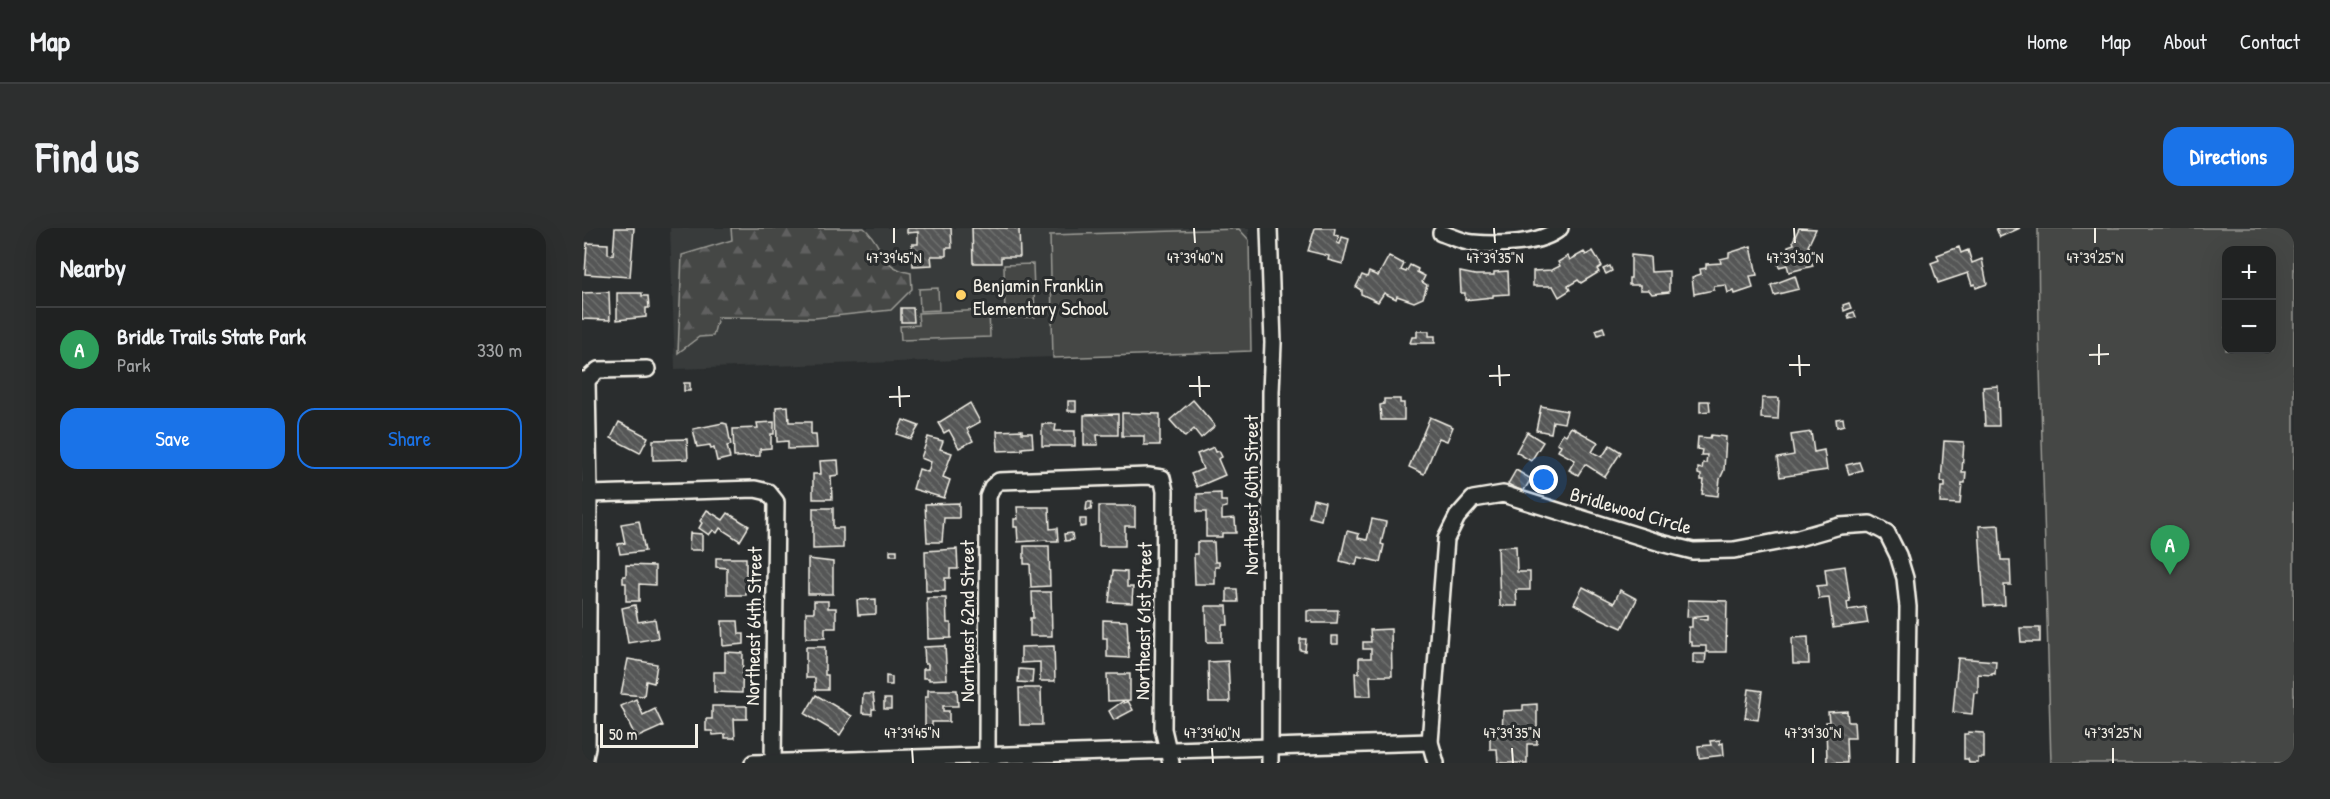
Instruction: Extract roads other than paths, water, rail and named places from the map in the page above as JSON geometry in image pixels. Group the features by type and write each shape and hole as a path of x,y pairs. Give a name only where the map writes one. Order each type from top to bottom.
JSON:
{"street":[{"name":"Northeast 60th Street","path":"1269,228 1273,350 1270,763"},
{"path":"1441,233 1472,243 1516,242 1539,240 1560,228"},
{"path":"584,763 587,747 589,494 585,380 598,370 647,369"},
{"name":"Northeast 61st Street","path":"992,487 999,481 1148,476 1162,478 1165,491 1163,729 1169,757"},
{"name":"Northeast 62nd Street","path":"987,756 988,496 992,487"},
{"name":"Northeast 64th Street","path":"589,494 755,489 768,492 776,502 773,763"},
{"name":"Bridlewood Circle","path":"1436,763 1430,742 1446,539 1457,517 1473,499 1503,494 1693,551 1734,550 1870,524 1887,533 1898,555 1905,578 1908,607 1906,763"},
{"path":"753,763 952,760 987,756 1169,757 1270,746 1430,742"}],"place":[{"name":"Benjamin Franklin Elementary School","path":"961,295"},
{"name":"Bridle Trails State Park","path":"2170,575"}]}
